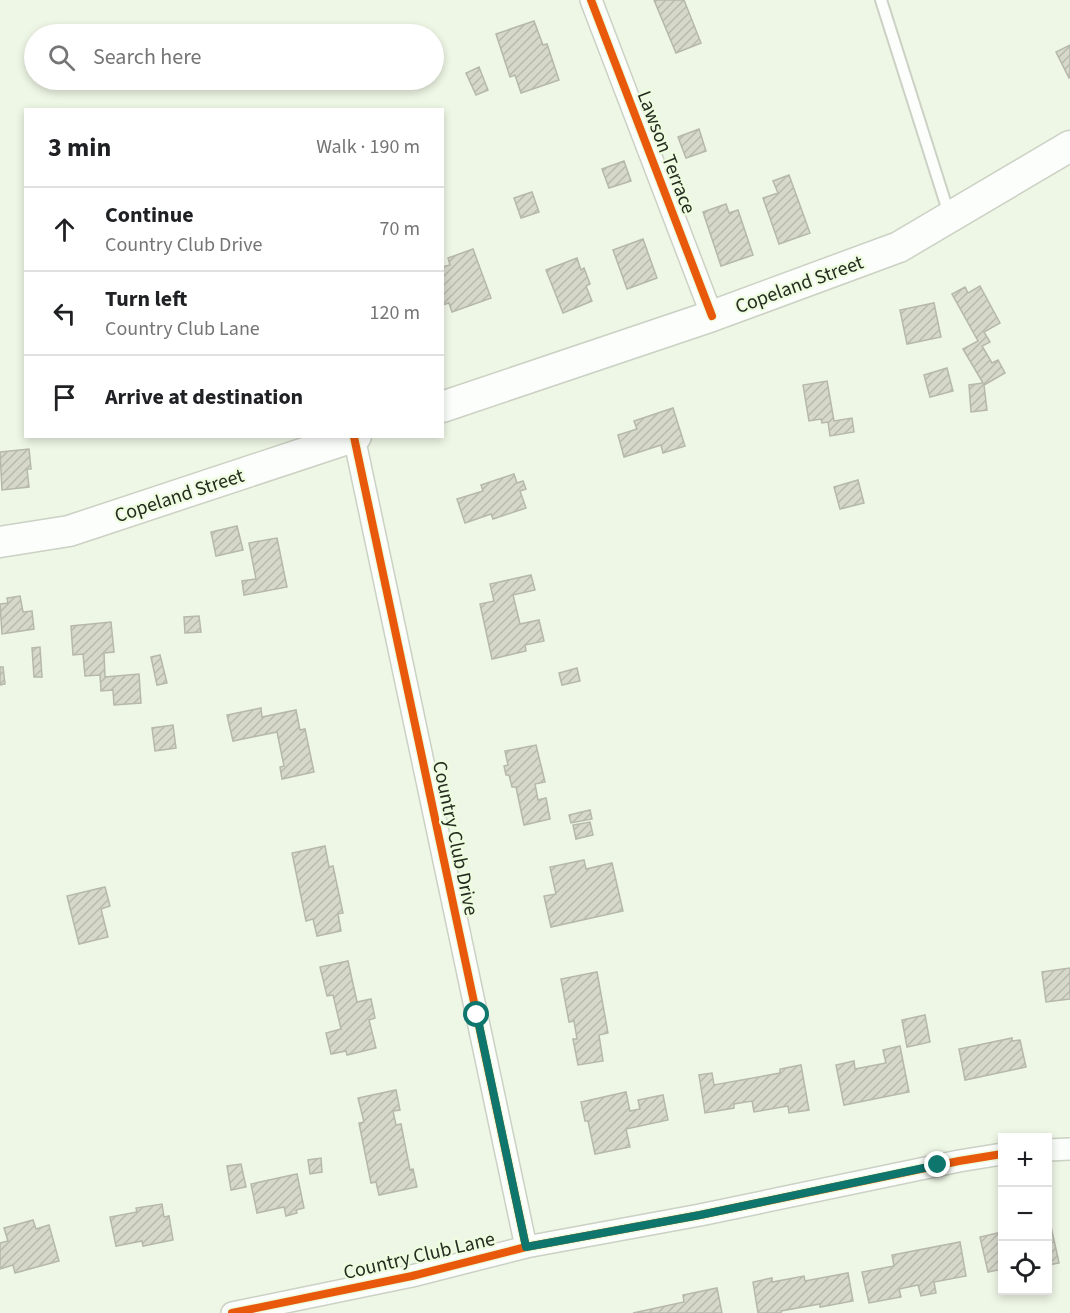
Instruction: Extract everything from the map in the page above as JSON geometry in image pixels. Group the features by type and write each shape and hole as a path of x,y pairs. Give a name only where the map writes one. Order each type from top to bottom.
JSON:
{"main road":[{"name":"Copeland Street","path":"444,406 712,316 899,247 1070,146"},
{"name":"Copeland Street","path":"0,542 69,531 352,438"}],"street":[{"name":"Lawson Terrace","path":"591,0 712,316"},
{"name":"Country Club Drive","path":"355,438 526,1247"},
{"path":"1052,1150 1070,1149"},
{"name":"Country Club Lane","path":"232,1313 412,1276 526,1247 700,1215 998,1155"}],"lane":[{"path":"881,0 950,217"}],"building":[{"path":"654,0 684,0 701,43 676,53"},
{"path":"534,21 543,45 547,44 559,80 521,93 515,75 510,77 496,34"},
{"path":"1070,45 1070,77 1069,78 1056,52"},
{"path":"479,67 488,90 476,95 466,73"},
{"path":"699,129 706,151 686,158 678,137"},
{"path":"624,161 631,181 609,188 602,169"},
{"path":"789,175 810,233 779,244 763,198 778,193 773,181"},
{"path":"532,192 539,212 521,218 514,198"},
{"path":"726,204 729,213 738,210 753,255 721,266 703,212"},
{"path":"643,239 657,278 627,289 613,250"},
{"path":"473,249 491,298 452,312 449,303 444,304 444,266 450,265 448,258"},
{"path":"577,258 590,284 586,286 592,301 563,313 546,270"},
{"path":"980,286 1000,323 984,332 990,342 982,346 992,363 998,360 1005,373 984,385 987,410 971,412 969,385 983,383 963,349 978,341 952,294 965,287 968,293"},
{"path":"934,303 941,337 907,344 900,310"},
{"path":"947,368 953,391 930,397 924,375"},
{"path":"827,381 834,421 852,418 854,432 830,436 828,422 822,423 821,419 809,421 803,385"},
{"path":"673,408 685,446 663,453 661,445 624,457 618,435 637,429 634,421"},
{"path":"29,449 31,469 27,469 29,487 2,490 0,452"},
{"path":"514,474 517,483 523,481 526,489 520,491 526,508 493,519 491,514 465,523 457,499 483,491 481,485"},
{"path":"858,480 864,503 840,509 834,487"},
{"path":"237,526 243,550 216,556 211,532"},
{"path":"277,538 287,587 244,595 242,581 256,579 249,543"},
{"path":"531,575 535,590 513,595 520,624 539,620 544,641 525,645 526,651 492,659 480,604 494,601 490,584"},
{"path":"20,596 23,612 32,611 34,629 2,634 0,604 8,603 7,598"},
{"path":"199,616 201,632 185,633 184,617"},
{"path":"111,622 114,652 104,653 105,677 139,674 141,703 114,705 113,690 101,691 100,675 85,676 83,654 73,655 71,626"},
{"path":"40,647 42,677 34,677 32,648"},
{"path":"160,655 167,683 157,685 151,657"},
{"path":"0,667 3,667 5,684 0,685"},
{"path":"577,668 580,681 562,685 559,673"},
{"path":"261,708 262,717 296,710 300,730 305,729 314,772 282,779 280,767 284,766 277,732 233,741 227,715"},
{"path":"173,725 176,748 155,751 152,728"},
{"path":"536,745 545,782 535,784 538,800 546,798 550,819 524,825 516,787 512,787 509,775 506,775 504,766 508,765 505,751"},
{"path":"590,810 592,819 571,823 569,815"},
{"path":"590,822 593,835 576,839 573,825"},
{"path":"325,846 329,867 333,866 343,913 338,914 341,931 317,936 313,919 306,921 292,853"},
{"path":"584,860 586,869 612,863 623,911 551,927 544,896 556,894 550,867"},
{"path":"105,887 110,906 101,909 108,937 79,944 67,896"},
{"path":"348,961 357,1002 371,999 375,1018 369,1020 376,1048 347,1055 346,1051 331,1054 326,1033 341,1029 333,995 327,996 320,967"},
{"path":"1070,968 1070,999 1046,1002 1042,972"},
{"path":"597,972 608,1033 599,1035 603,1061 578,1065 573,1039 577,1039 574,1021 569,1022 561,979"},
{"path":"925,1015 930,1042 907,1047 902,1020"},
{"path":"1012,1038 1012,1041 1020,1040 1026,1067 965,1080 959,1049"},
{"path":"900,1046 909,1092 844,1105 836,1065 854,1061 855,1069 886,1063 883,1050"},
{"path":"801,1065 809,1110 789,1113 788,1106 754,1112 752,1101 734,1104 734,1108 705,1113 699,1075 712,1073 714,1085 780,1073 780,1069"},
{"path":"396,1090 400,1110 393,1111 396,1125 401,1124 410,1170 413,1169 417,1187 379,1195 376,1182 371,1183 359,1123 364,1122 358,1098"},
{"path":"626,1092 630,1111 640,1109 638,1100 663,1095 668,1120 626,1129 630,1147 595,1154 588,1121 585,1121 581,1102"},
{"path":"321,1158 322,1172 310,1174 308,1160"},
{"path":"241,1164 246,1187 231,1190 227,1166"},
{"path":"297,1174 304,1208 286,1216 284,1207 257,1213 251,1184"},
{"path":"162,1204 164,1217 169,1216 173,1240 143,1246 142,1241 116,1246 110,1217 137,1212 136,1208"},
{"path":"33,1220 36,1229 49,1225 59,1261 15,1273 13,1265 0,1269 0,1243 8,1241 4,1228"},
{"path":"1052,1231 1059,1263 1052,1264"},
{"path":"998,1233 998,1270 988,1272 980,1237"},
{"path":"960,1242 966,1276 934,1282 936,1293 921,1296 918,1285 899,1289 901,1297 869,1303 862,1272 894,1266 892,1255"},
{"path":"848,1273 853,1301 820,1307 820,1304 781,1311 781,1313 758,1313 753,1282 772,1278 772,1282 804,1276 805,1281"},
{"path":"717,1288 722,1313 633,1313 684,1302 683,1295"}],"cycle path":[{"path":"591,0 712,316"},
{"path":"354,438 526,1247"},
{"path":"232,1313 412,1276 526,1247 700,1215 998,1155"}],"route":[{"path":"477,1015 526,1247 762,1203 938,1165"}]}
